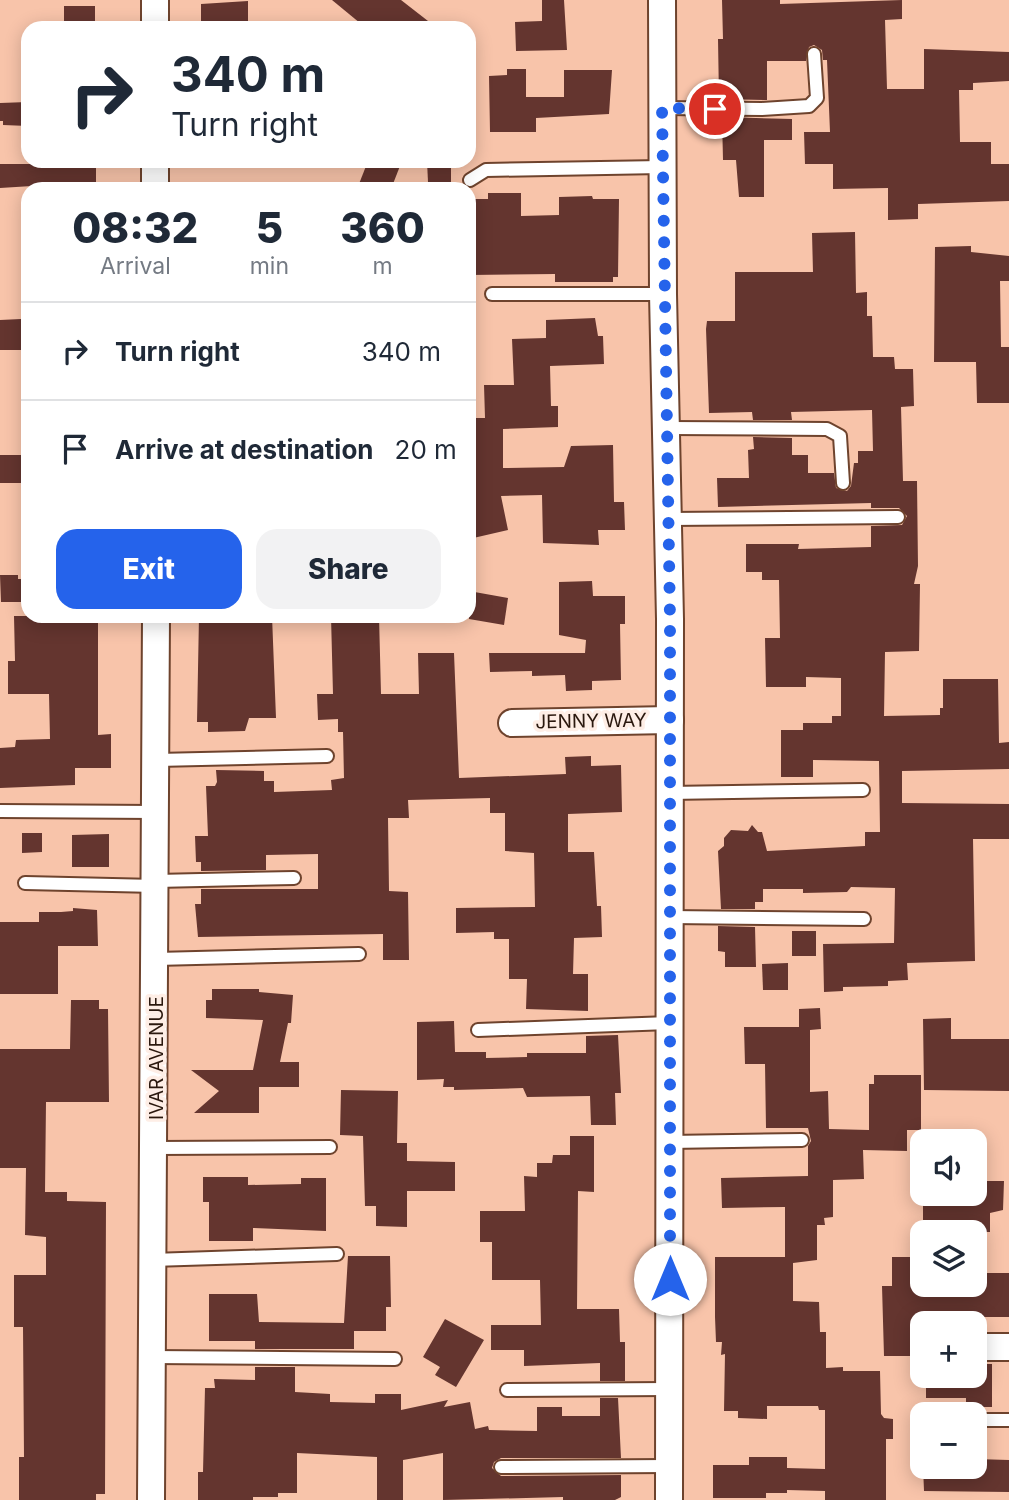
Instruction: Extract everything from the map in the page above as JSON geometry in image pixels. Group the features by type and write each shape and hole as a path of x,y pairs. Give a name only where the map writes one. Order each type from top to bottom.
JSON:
{"street":[{"path":"155,0 155,21"},
{"path":"662,0 663,294 668,428 670,720 669,1500"},
{"name":"IVAR AVENUE","path":"151,1500 156,623"},
{"name":"JENNY WAY","path":"512,723 670,720"},
{"path":"987,1346 1009,1347"}],"lane":[{"path":"662,108 762,109 809,106 817,98 814,54"},
{"path":"470,180 486,170 662,167"},
{"path":"492,294 663,294"},
{"path":"668,428 827,429 840,436 843,445 843,482"},
{"path":"668,519 898,517"},
{"path":"157,760 327,756"},
{"path":"669,793 863,790"},
{"path":"0,811 156,812"},
{"path":"25,883 156,883 294,878"},
{"path":"668,917 864,919"},
{"path":"156,959 359,954"},
{"path":"478,1030 669,1023"},
{"path":"669,1142 802,1140"},
{"path":"155,1148 330,1147"},
{"path":"152,1260 337,1254"},
{"path":"151,1357 395,1359"},
{"path":"507,1390 670,1389"},
{"path":"987,1420 1009,1420"},
{"path":"501,1467 669,1466"}],"building":[{"path":"332,0 401,0 428,21 358,21"},
{"path":"542,0 564,0 567,50 516,51 515,22 542,21"},
{"path":"722,0 780,0 780,4 902,0 902,19 885,20 887,89 924,89 924,49 1009,52 1009,81 973,83 973,90 959,90 960,142 991,142 991,164 1009,164 1009,201 918,204 918,219 888,220 888,188 833,189 833,164 805,164 804,132 830,132 827,60 823,60 822,50 814,45 809,47 806,61 767,61 767,100 719,99 718,39 723,39"},
{"path":"248,1 248,21 201,21 201,4"},
{"path":"64,6 95,6 95,21 64,21"},
{"path":"507,69 526,69 526,97 564,97 564,70 612,70 609,114 536,118 536,132 490,132 489,76 507,75"},
{"path":"21,102 21,126 3,125 3,121 0,121 0,103"},
{"path":"722,117 792,119 792,140 764,140 764,197 739,197 736,160 723,160"},
{"path":"0,164 21,164 21,168 96,168 96,182 21,182 21,187 0,188"},
{"path":"365,168 399,168 394,182 360,182"},
{"path":"427,168 451,168 451,182 428,182"},
{"path":"488,193 521,193 521,216 559,215 559,197 619,199 618,277 613,277 613,282 555,282 555,274 476,275 476,199 488,199"},
{"path":"855,232 856,293 867,292 867,316 872,316 873,357 894,357 895,369 913,369 914,406 901,407 903,481 917,481 918,566 914,584 920,584 919,651 885,652 884,716 940,715 940,708 943,708 943,679 998,679 999,743 1009,742 1009,769 902,771 902,803 1009,804 1009,839 973,839 975,961 907,963 908,980 888,981 888,986 843,987 843,991 824,992 823,944 894,943 895,888 851,887 847,892 803,893 803,889 763,889 763,902 755,902 755,909 721,909 718,851 724,846 724,838 731,830 748,831 752,825 758,832 762,832 767,851 865,846 865,832 880,832 879,761 813,760 813,777 781,777 781,730 803,730 803,723 832,723 832,716 841,716 841,678 806,677 806,687 766,687 765,638 780,638 779,580 762,580 762,572 746,572 746,544 799,544 798,549 871,547 871,526 902,525 907,516 899,508 871,508 871,503 718,507 717,478 749,478 748,450 754,449 753,437 792,438 792,455 808,455 808,473 834,473 836,488 847,491 851,486 854,463 858,463 858,451 873,451 872,410 791,412 792,420 753,420 752,412 709,413 706,329 707,321 735,321 735,272 813,272 812,233"},
{"path":"971,246 971,252 1009,256 1009,281 1000,281 1001,347 1009,347 1009,403 977,403 976,362 934,362 935,247"},
{"path":"595,318 598,336 603,336 604,364 550,366 551,406 558,406 558,427 503,429 503,468 564,467 571,446 613,445 614,502 624,502 625,530 598,530 599,545 543,543 542,495 501,496 508,530 476,537 476,418 485,418 484,385 514,385 512,339 546,338 546,320"},
{"path":"21,319 21,350 0,350 0,320"},
{"path":"0,455 21,455 21,483 0,483"},
{"path":"0,575 18,575 18,579 21,579 21,602 1,602"},
{"path":"592,581 593,596 625,596 625,624 620,624 621,680 592,681 592,690 566,691 565,675 532,676 532,671 490,672 489,653 585,653 586,640 559,635 559,582"},
{"path":"476,592 508,598 504,625 476,620"},
{"path":"14,616 21,616 21,623 98,623 98,735 111,734 111,768 75,768 75,785 0,788 0,748 15,747 16,740 50,739 49,694 8,694 8,661 15,661"},
{"path":"199,623 272,623 276,718 249,718 245,731 208,732 208,722 197,722"},
{"path":"331,623 379,623 381,694 419,694 418,653 454,653 459,778 566,774 565,757 591,756 591,766 621,765 622,812 568,814 568,852 594,852 597,906 601,906 602,937 574,938 573,974 588,974 588,1011 526,1009 527,979 509,979 509,939 494,939 494,932 456,933 456,908 535,907 534,853 505,851 505,813 490,813 490,798 408,800 409,818 388,818 389,891 408,892 409,960 383,960 383,934 198,937 195,904 201,904 201,889 318,889 318,854 266,855 266,870 201,871 201,862 196,862 195,836 208,836 206,786 215,786 216,770 264,771 264,781 274,781 274,792 332,790 331,780 344,778 343,732 338,732 338,719 318,720 317,694 333,694"},
{"path":"22,833 42,833 42,852 22,853"},
{"path":"109,834 109,867 72,867 72,835"},
{"path":"73,908 97,910 98,946 58,946 58,994 0,994 0,922 39,922 39,912 73,911"},
{"path":"718,926 755,927 756,967 725,967 725,952 718,951"},
{"path":"792,931 816,931 816,956 792,956"},
{"path":"788,963 788,990 763,990 762,964"},
{"path":"212,989 259,989 259,992 293,995 291,1023 288,1023 280,1062 299,1062 299,1087 259,1087 259,1113 194,1113 219,1091 191,1070 253,1070 263,1020 206,1018 206,1000 212,1000"},
{"path":"71,1000 99,1000 99,1009 108,1009 109,1102 46,1102 45,1192 67,1192 67,1201 106,1202 105,1494 96,1494 96,1500 19,1500 19,1457 24,1457 23,1327 14,1327 14,1275 46,1275 46,1237 25,1235 26,1168 0,1168 0,1049 70,1049"},
{"path":"820,1008 821,1029 810,1030 810,1092 828,1091 829,1129 869,1130 869,1084 874,1084 874,1075 921,1075 921,1129 907,1130 907,1151 863,1150 864,1179 833,1180 833,1217 824,1218 825,1225 817,1225 817,1260 793,1263 793,1301 819,1302 820,1332 826,1332 826,1368 880,1371 881,1414 884,1418 893,1419 893,1439 886,1439 886,1500 825,1500 825,1491 787,1490 787,1493 766,1493 766,1498 713,1498 713,1465 749,1465 749,1457 787,1457 787,1468 825,1469 825,1410 819,1410 818,1406 767,1406 767,1419 738,1418 738,1411 724,1411 725,1354 721,1355 722,1342 716,1342 715,1257 785,1257 785,1207 722,1208 721,1178 808,1176 808,1146 811,1141 808,1128 766,1128 765,1064 745,1064 744,1027 799,1027 799,1009"},
{"path":"951,1018 951,1039 1009,1039 1009,1091 924,1090 923,1019"},
{"path":"454,1021 455,1052 486,1052 486,1058 527,1057 527,1053 586,1053 586,1036 618,1035 621,1093 615,1093 616,1125 591,1125 590,1096 527,1097 523,1088 454,1090 454,1087 443,1087 444,1079 417,1080 417,1022"},
{"path":"341,1090 398,1091 397,1143 407,1143 407,1161 455,1162 455,1191 407,1191 407,1227 376,1226 376,1206 365,1206 363,1136 340,1135"},
{"path":"570,1136 594,1136 594,1192 578,1191 577,1309 619,1309 620,1342 625,1342 625,1381 600,1381 600,1363 524,1366 524,1350 491,1350 491,1325 541,1325 540,1280 492,1280 492,1242 480,1242 480,1211 525,1211 524,1176 537,1177 537,1163 552,1163 553,1155 570,1155"},
{"path":"203,1177 248,1177 248,1185 301,1184 301,1178 326,1178 326,1231 253,1228 253,1241 209,1241 209,1202 203,1202"},
{"path":"987,1181 1004,1181 1003,1210 990,1213 990,1232 987,1232 987,1220 923,1220 923,1206 987,1206"},
{"path":"348,1256 390,1256 391,1307 386,1307 386,1331 354,1331 354,1349 255,1349 255,1341 209,1341 209,1294 257,1294 259,1322 344,1323"},
{"path":"892,1257 910,1257 910,1297 987,1297 987,1273 1009,1273 1009,1317 987,1317 987,1311 910,1311 910,1356 884,1356 882,1286 892,1286"},
{"path":"445,1319 484,1340 456,1387 435,1375 440,1367 423,1357"},
{"path":"987,1364 992,1364 992,1407 987,1407 987,1402 966,1402 966,1398 926,1398 926,1388 987,1388"},
{"path":"255,1367 295,1367 295,1392 330,1394 330,1402 375,1403 375,1394 401,1394 401,1410 448,1400 444,1407 470,1402 475,1429 488,1426 489,1430 537,1431 537,1407 562,1407 562,1416 600,1416 600,1398 618,1398 621,1458 501,1458 494,1462 492,1468 501,1476 621,1475 621,1497 615,1500 563,1500 563,1497 443,1500 443,1453 403,1460 403,1500 377,1500 377,1457 297,1453 297,1493 278,1493 278,1497 253,1497 253,1500 198,1500 198,1472 203,1472 205,1388 215,1388 214,1379 255,1380"},
{"path":"987,1459 1009,1460 1009,1492 924,1491 924,1479 987,1479"}],"route":[{"path":"670,1279 670,619 662,108 715,109"}]}
